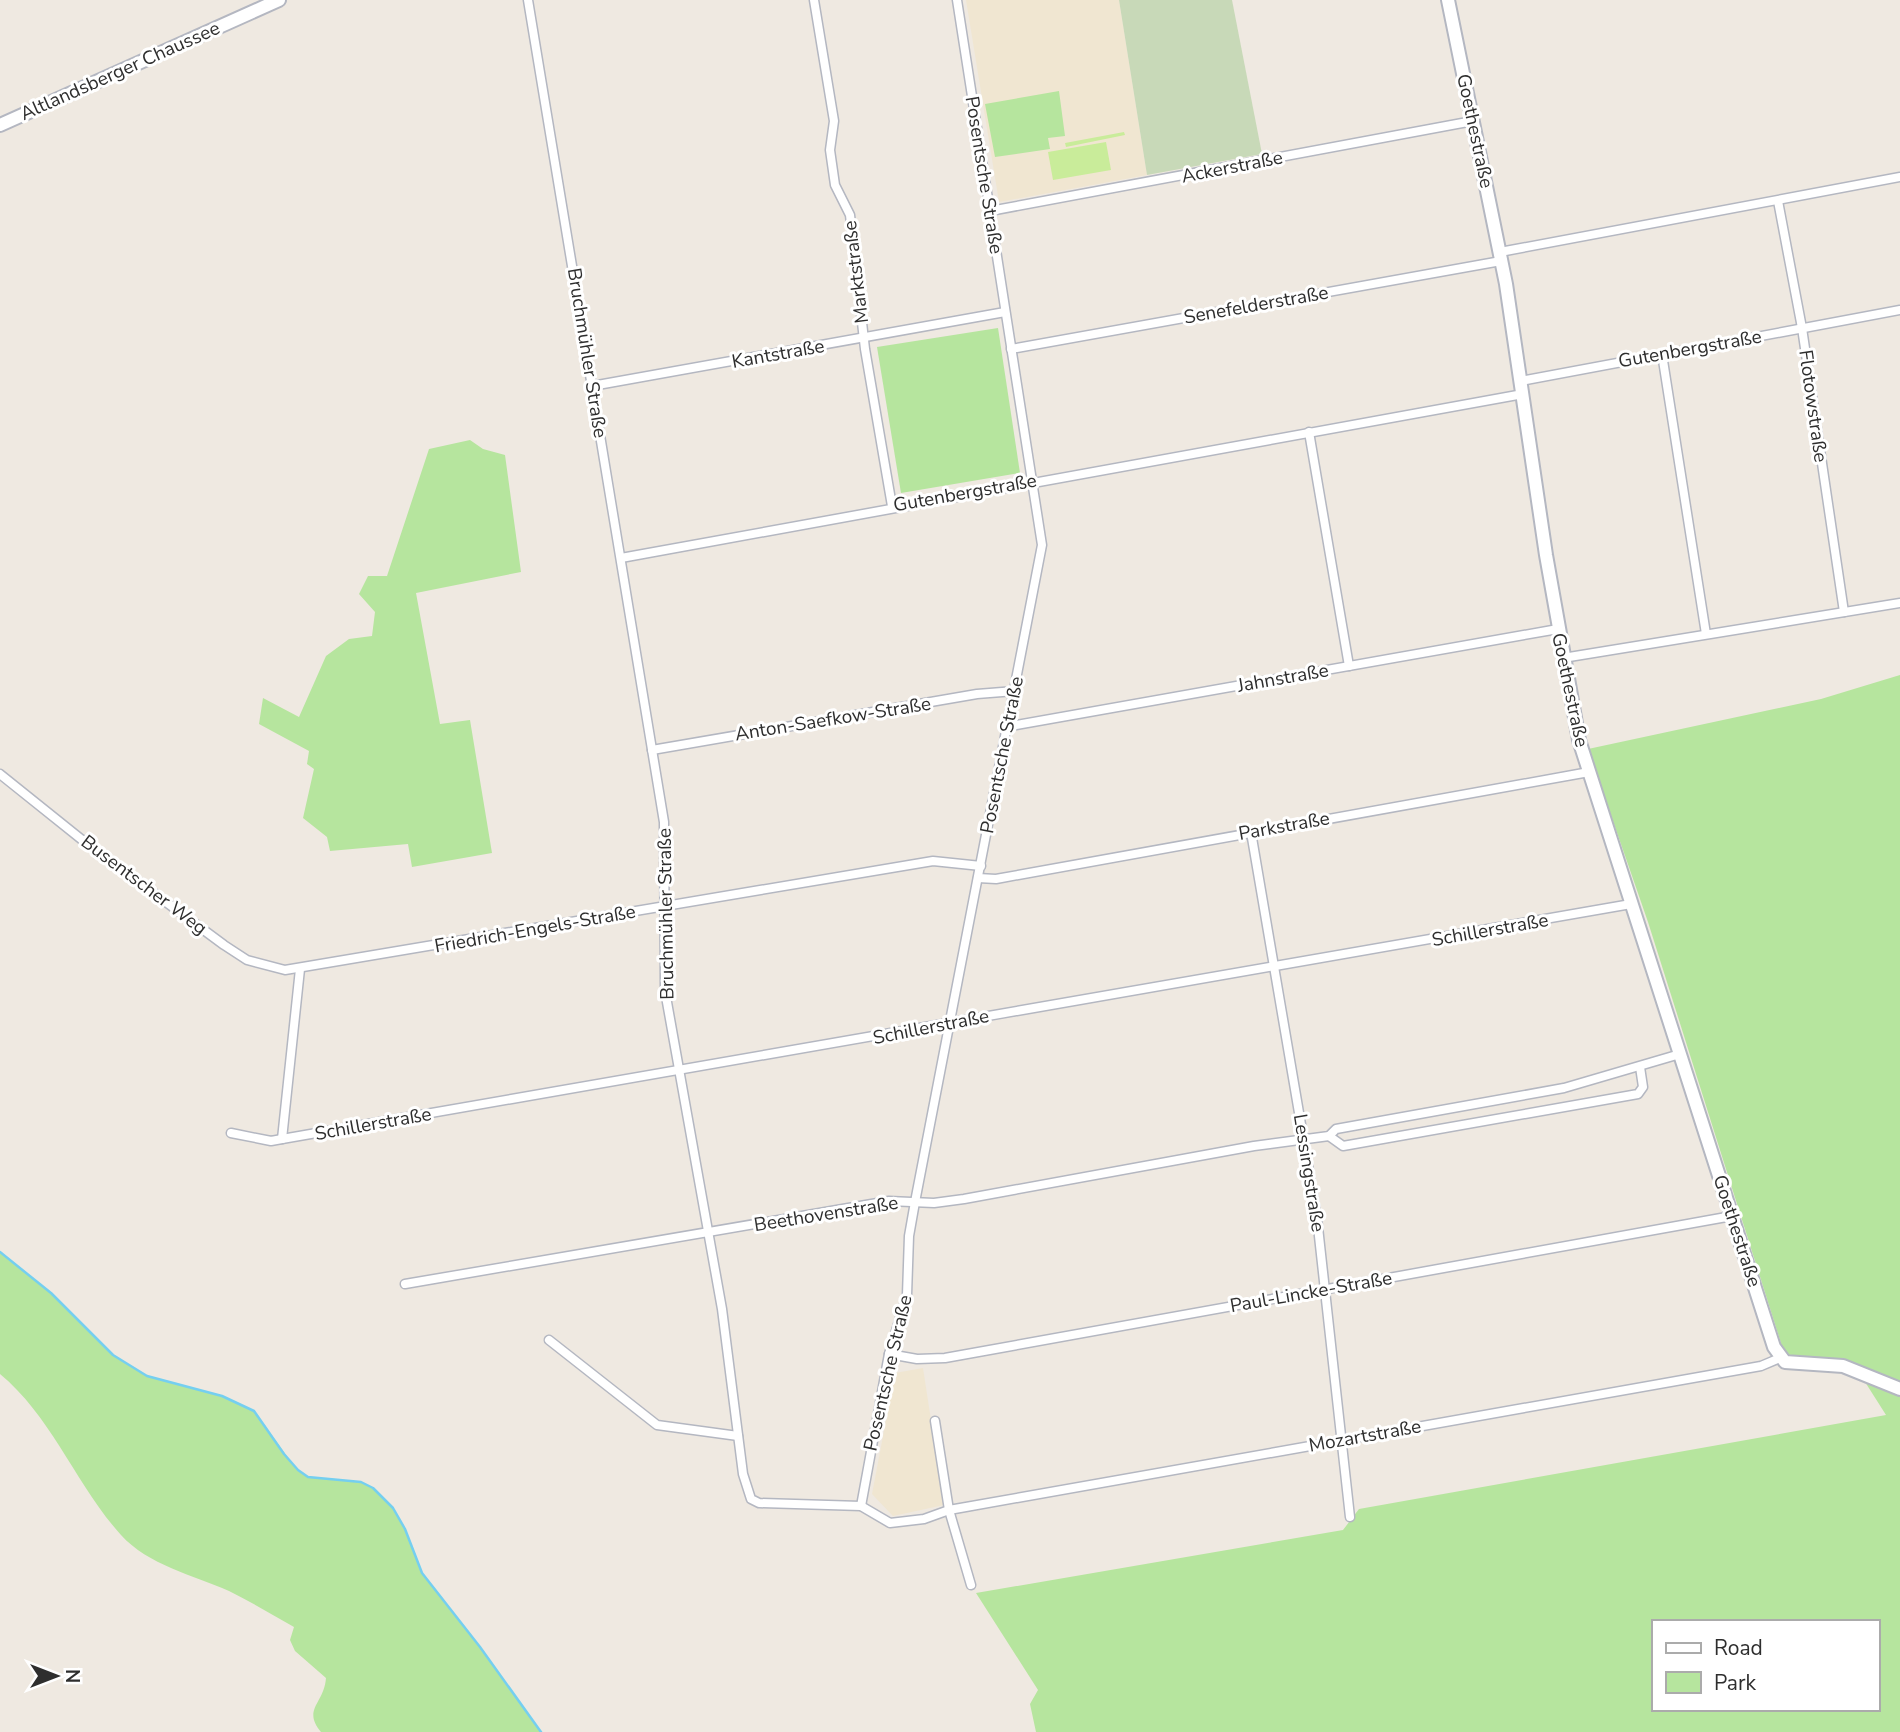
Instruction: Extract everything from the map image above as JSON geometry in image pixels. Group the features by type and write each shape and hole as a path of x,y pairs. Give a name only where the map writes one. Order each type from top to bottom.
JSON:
{"street":[{"name":"Altlandsberger Chaussee","path":"0,125 279,0"},
{"name":"Bruchmühler Straße","path":"528,0 664,822 665,991 724,1321 743,1474 751,1499 759,1503 860,1506 890,1523 923,1519 949,1510"},
{"name":"Marktstraße","path":"814,0 834,121 830,150 838,192 850,215 864,339 892,506"},
{"name":"Posentsche Straße","path":"860,1506 889,1354 906,1295 909,1236 915,1202 1042,545 957,0"},
{"name":"Goethestraße","path":"1448,0 1501,257 1574,719 1631,904 1780,1357"},
{"name":"Ackerstraße","path":"990,211 1473,121"},
{"name":"Senefelderstraße","path":"1011,349 1501,257 1900,177"},
{"name":"Flotowstraße","path":"1778,201 1802,328 1844,612"},
{"name":"Gutenbergstraße","path":"621,558 892,506 1309,432 1662,354 1900,310"},
{"name":"Kantstraße","path":"592,386 1005,312"},
{"path":"1662,354 1706,634"},
{"path":"1309,432 1349,666"},
{"path":"1563,658 1900,603"},
{"name":"Jahnstraße","path":"1008,724 1016,725 1558,629"},
{"name":"Anton-Saefkow-Straße","path":"652,750 977,694 1015,691"},
{"name":"Parkstraße","path":"978,878 996,879 1589,772"},
{"name":"Busentscher Weg","path":"0,774 81,839 247,960 268,968 300,969"},
{"name":"Lessingstraße","path":"1251,832 1304,1139 1325,1290 1350,1517"},
{"name":"Friedrich-Engels-Straße","path":"300,969 933,861 981,866"},
{"name":"Schillerstraße","path":"231,1133 271,1141 1631,904"},
{"path":"282,1139 300,969"},
{"name":"Beethovenstraße","path":"405,1284 889,1201 964,1199 1329,1136 1336,1129 1564,1088 1680,1055"},
{"name":"Beethovenstraße","path":"1329,1136 1343,1146 1638,1094 1643,1087 1640,1067"},
{"name":"Paul-Lincke-Straße","path":"889,1354 917,1359 945,1358 1732,1216"},
{"path":"549,1339 657,1425 738,1436"},
{"path":"1780,1357 1792,1364 1843,1366 1900,1389"},
{"name":"Mozartstraße","path":"949,1510 1761,1366 1780,1357"},
{"path":"935,1421 949,1510 971,1585"}],"shaded area":[{"path":"966,0 1119,0 1147,175 999,202"},
{"path":"923,1368 944,1505 893,1516 872,1494 895,1373"}],"green space":[{"path":"1119,0 1232,0 1262,154 1147,175"},
{"path":"1059,91 1065,136 1048,138 1050,149 995,157 985,104"},
{"path":"1124,132 1125,135 1066,147 1065,143"},
{"path":"1106,142 1111,170 1053,180 1048,152"},
{"path":"998,328 1020,473 901,493 877,347"},
{"path":"470,440 483,449 505,455 521,572 416,593 440,724 470,720 492,853 412,867 408,844 330,851 327,837 303,818 314,769 307,764 309,751 259,724 263,698 299,717 326,656 349,639 372,636 375,612 359,594 368,576 387,576 429,449"},
{"path":"1900,675 1900,1732 1036,1732 1030,1704 1038,1690 976,1593 1343,1530 1359,1509 1886,1415 1853,1363 1786,1359 1648,922 1588,749 1821,699"},
{"path":"0,1252 51,1293 113,1355 147,1376 222,1396 254,1411 297,1470 308,1477 361,1482 373,1488 393,1508 405,1529 422,1573 541,1732 321,1732 313,1718 326,1678 295,1651 290,1640 294,1627 229,1591 158,1562 132,1545 90,1495 35,1410 0,1374"}],"waterway":[{"path":"0,1252 51,1293 113,1355 147,1376 222,1396 254,1411 284,1454 308,1477 361,1482 373,1488 393,1508 405,1529 422,1573 541,1732"}]}
